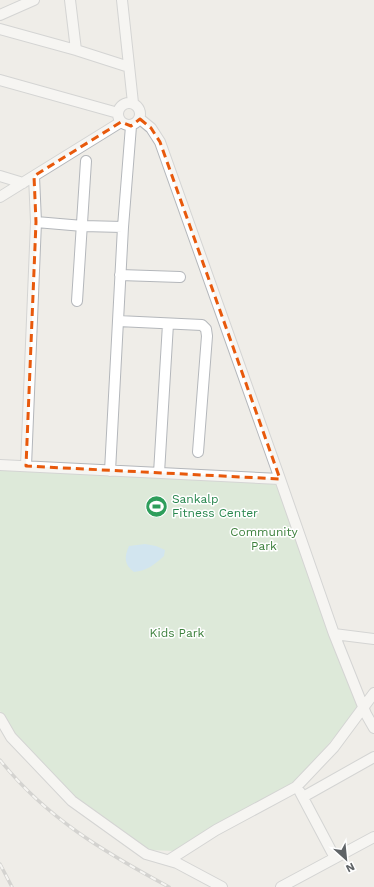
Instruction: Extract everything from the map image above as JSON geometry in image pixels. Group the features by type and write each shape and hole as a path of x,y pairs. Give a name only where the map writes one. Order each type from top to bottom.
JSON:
{"street":[{"path":"0,16 34,0"},
{"path":"70,0 76,50"},
{"path":"122,0 132,103"},
{"path":"0,29 76,50 129,67"},
{"path":"0,80 119,118 126,125 131,126 136,124 140,119 140,110 132,103 126,103 118,110 119,118"},
{"path":"0,197 34,176 119,118"},
{"path":"140,119 151,128 160,142 334,634 364,708 374,728"},
{"path":"110,471 120,275 131,126"},
{"path":"77,302 86,161"},
{"path":"0,176 22,183"},
{"path":"26,466 36,222 34,176"},
{"path":"36,222 83,226 123,227"},
{"path":"120,275 180,277"},
{"path":"118,321 202,325 206,329 207,336 198,452"},
{"path":"159,473 168,324"},
{"path":"0,465 280,479"},
{"path":"334,634 374,639"},
{"path":"169,860 216,830 296,787 334,747 374,693"},
{"path":"0,718 11,737 72,801 146,854 169,860 222,887"},
{"path":"303,796 374,757"},
{"path":"296,787 303,796 335,858"},
{"path":"281,887 374,837"}],"highlighted area":[{"path":"140,119 151,128 160,142 280,479 26,466 36,222 34,176 121,122 131,126"}],"green space":[{"path":"0,468 279,482 360,708 295,782 174,851 150,850 77,801 14,734 0,711"}],"water":[{"path":"145,544 156,546 165,550 164,556 147,569 134,572 128,567 127,564 127,550 129,546"}],"railway":[{"path":"0,760 18,781 57,817 122,861 169,887"},
{"path":"0,864 12,887"}],"place":[{"name":"Sankalp Fitness Center","path":"156,506"}],"park label":[{"name":"Community Park","path":"264,539"},
{"name":"Kids Park","path":"177,633"}]}
